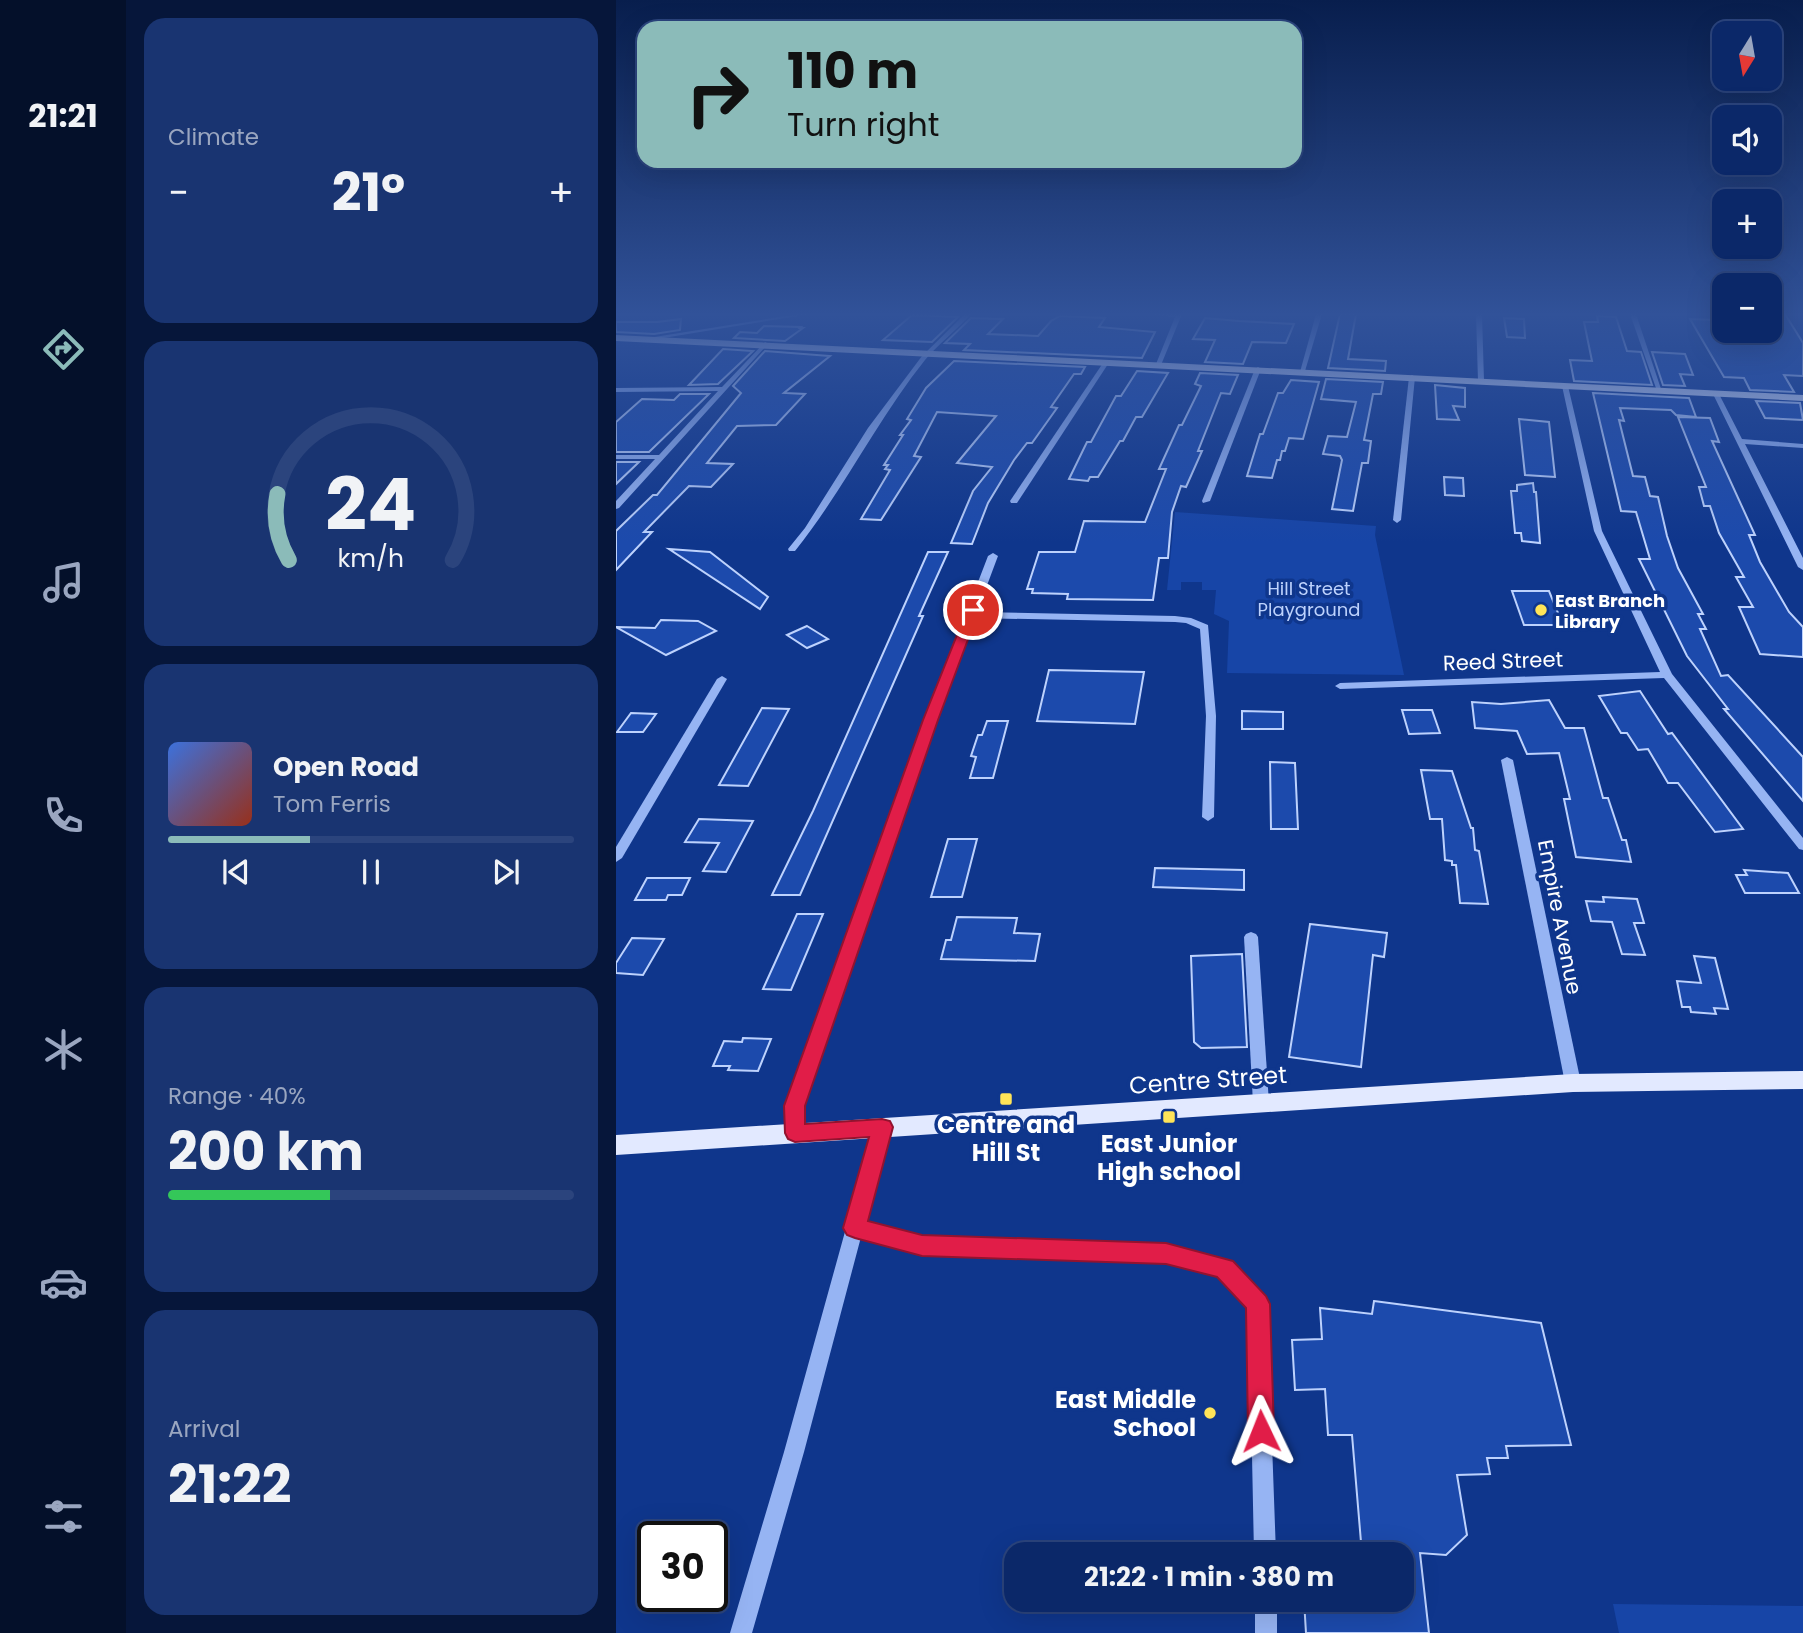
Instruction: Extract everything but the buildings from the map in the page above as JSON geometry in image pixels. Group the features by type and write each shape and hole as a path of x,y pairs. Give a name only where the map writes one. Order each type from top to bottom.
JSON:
{"main road":[{"path":"1645,390 1803,398"},
{"name":"Centre Street","path":"616,1145 1573,1083 1803,1080"}],"street":[{"path":"616,506 723,390"},
{"path":"792,549 808,529 870,430 900,390"},
{"path":"1014,501 1088,390"},
{"path":"1206,501 1250,390"},
{"path":"1396,520 1411,390"},
{"path":"1566,390 1598,531 1667,675 1803,846"},
{"path":"1716,394 1803,567"},
{"path":"1740,441 1803,446"},
{"path":"616,457 661,457"},
{"path":"795,1133 795,1106 993,556"},
{"path":"971,615 1188,620 1205,627 1211,716 1208,817"},
{"name":"Reed Street","path":"1340,686 1667,675"},
{"path":"616,858 722,679"},
{"name":"Empire Avenue","path":"1507,760 1573,1083"},
{"path":"1251,937 1261,1103"},
{"path":"741,1633 794,1452 882,1127"},
{"path":"855,1228 922,1245 1166,1254 1224,1268 1258,1304 1265,1542"},
{"path":"1266,1612 1266,1633"}],"green space":[{"name":"Hill Street Playground","path":"1175,512 1376,526 1375,535 1404,675 1227,673 1229,621 1214,614 1216,590 1202,590 1202,582 1181,582 1181,590 1167,590"},
{"path":"1613,1604 1803,1606 1803,1633 1619,1633"}],"place":[{"name":"East Branch Library","path":"1541,610"},
{"name":"Centre and Hill St","path":"1006,1099"},
{"name":"East Junior High school","path":"1169,1117"},
{"name":"East Middle School","path":"1210,1413"}],"route":[{"path":"973,610 931,720 795,1106 795,1133 882,1127 855,1228 922,1245 1166,1254 1224,1268 1258,1304 1261,1431"}]}
